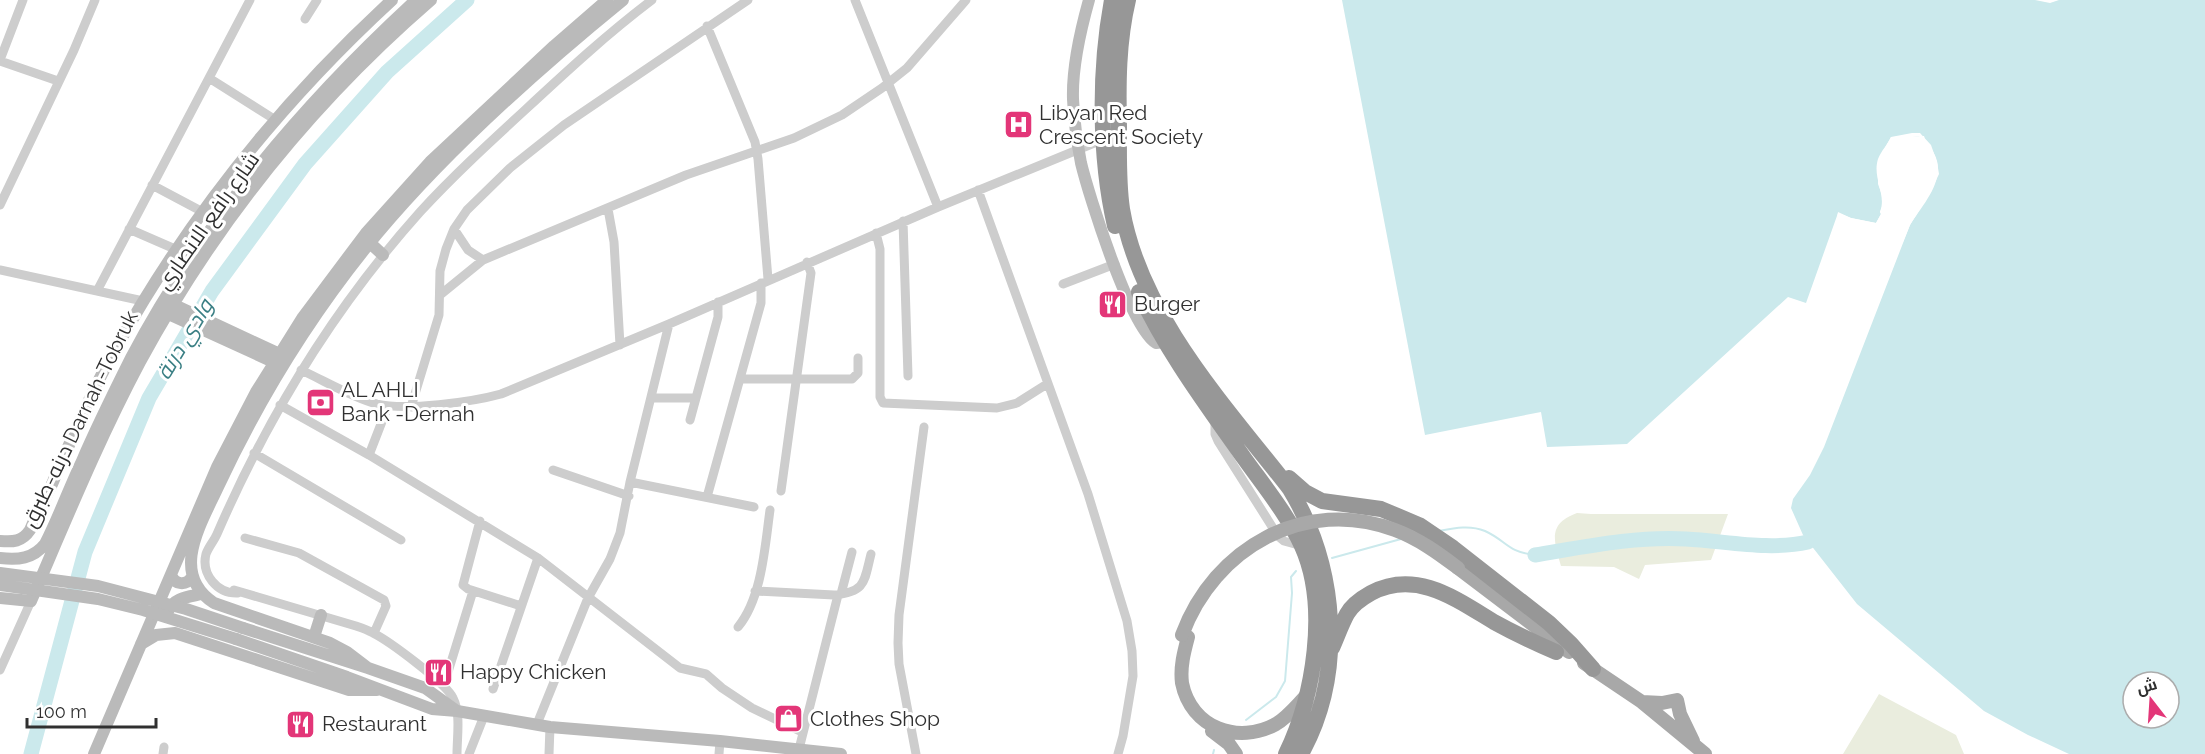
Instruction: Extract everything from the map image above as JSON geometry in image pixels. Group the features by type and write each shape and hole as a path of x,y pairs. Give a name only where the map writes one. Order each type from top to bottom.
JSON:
{"highway":[{"path":"1112,0 1105,54 1104,140 1114,226 1138,291 1164,342 1285,515 1302,546 1314,587 1314,637 1308,693 1300,721 1286,754"},
{"path":"1128,0 1119,56 1118,86 1120,192 1128,233 1149,287 1182,348 1300,505 1320,555 1328,598 1329,658 1326,685 1319,710 1301,754"},
{"path":"1269,463 1305,492 1322,501 1381,509 1419,525 1453,548 1549,623 1593,669"},
{"path":"1329,658 1347,613 1353,606 1375,591 1402,584 1420,585 1438,590 1533,643 1556,652"}],"main road":[{"path":"1236,754 1221,737 1196,720 1182,699 1176,672 1185,636 1206,598 1224,575 1258,548 1298,532 1338,526 1379,531 1416,546 1455,570 1642,702 1698,751"},
{"path":"1455,570 1556,652 1698,751"},
{"path":"1185,636 1182,665 1185,692 1196,713 1215,728 1234,734 1266,728 1285,717 1308,693"},
{"path":"1642,702 1662,703 1677,700 1680,714 1698,751"}],"street":[{"path":"22,0 0,61 58,81"},
{"path":"0,205 95,0"},
{"path":"98,291 249,0"},
{"path":"305,19 317,0"},
{"path":"0,541 16,541 24,537 44,503 88,402 114,351 175,249 201,211 274,119 320,69 392,0"},
{"name":"درنه-طبرق Darnah-Tobruk","path":"0,558 16,560 27,557 38,552 45,544 132,357 170,309 206,236 255,170 301,115 416,0"},
{"name":"شارع رافع الانصاري","path":"0,670 108,426 170,309 232,215 285,148 368,58 431,0"},
{"path":"94,754 225,450 277,358 344,260 408,185 476,118 607,0"},
{"path":"368,668 347,652 314,638 214,603 202,594 192,577 191,550 215,494 255,413 277,358 331,296 370,243 418,188 461,144 623,0"},
{"path":"457,754 457,711 453,698 444,685 374,633 321,615 238,593 230,593 218,587 207,574 205,559 254,453 280,405 331,324 383,255 440,191 507,127 590,50 652,0"},
{"path":"411,407 436,324 442,260 454,229 475,201 529,152 564,125 748,0"},
{"path":"855,0 938,207"},
{"path":"440,295 483,260 686,175 794,138 828,122 888,84 918,57 966,0"},
{"path":"1089,0 1075,66 1073,96 1078,149 1091,197 1115,264 1143,328 1153,341 1164,342"},
{"path":"707,26 752,132 757,150 764,281 761,303 707,497"},
{"path":"362,28 376,39"},
{"path":"209,78 274,119"},
{"path":"301,370 367,401 388,406 411,407 476,400 501,394 669,324 903,221 1104,140"},
{"path":"152,185 201,211"},
{"path":"978,190 1088,494 1127,621 1133,676 1118,754"},
{"path":"608,209 614,242 620,345"},
{"path":"903,221 908,376"},
{"path":"129,229 175,249"},
{"path":"454,229 468,250 483,260"},
{"path":"876,233 880,249 880,400 886,403 998,408 1017,404 1047,384"},
{"path":"370,243 383,255"},
{"path":"781,491 811,273 807,262"},
{"path":"1063,284 1115,264"},
{"path":"0,270 143,301"},
{"path":"690,420 694,398 718,316 718,302"},
{"path":"170,309 277,358"},
{"path":"537,724 588,598 610,559 620,533 630,482 669,324"},
{"path":"740,379 852,379 858,373 858,358"},
{"path":"651,398 694,398"},
{"path":"280,405 369,455 538,558 680,668 705,674 752,708 802,732"},
{"path":"369,455 388,406"},
{"path":"916,754 899,664 898,643 899,615 924,427"},
{"path":"254,453 401,540"},
{"path":"553,470 629,496"},
{"path":"630,482 754,507"},
{"path":"0,546 16,547 29,540 43,512 44,503"},
{"path":"738,627 746,616 762,568 770,510"},
{"path":"480,521 463,582 466,588 521,606"},
{"path":"245,538 299,554 384,600 386,606 374,633"},
{"path":"799,749 852,552"},
{"path":"755,591 840,594 861,587 871,555"},
{"path":"493,688 538,558"},
{"path":"0,573 98,586 176,606 425,688 457,711"},
{"path":"171,575 181,584 188,582 192,577"},
{"path":"0,585 98,599 143,610 309,663 420,706 550,727 842,754"},
{"path":"444,685 474,591"},
{"path":"175,633 168,619 171,605 183,597 202,594"},
{"path":"0,598 31,601"},
{"path":"314,638 321,615"},
{"path":"141,644 162,633 175,633 349,690 381,690"},
{"path":"469,754 484,716"},
{"path":"549,754 550,727"},
{"path":"718,754 720,741"}],"shaded area":[{"path":"1577,513 1728,514 1711,560 1645,565 1639,579 1614,567 1561,566 1555,534 1561,522"},
{"path":"1879,694 1956,735 1964,754 1843,754"}],"water":[{"path":"1342,0 2035,0 2050,3 2059,0 2205,0 2205,754 2069,754 2028,735 1984,711 1857,604 1803,535 1791,508 1793,499 1810,475 1824,447 1910,225 1930,195 1937,178 1937,161 1924,136 1891,137 1879,156 1877,166 1882,199 1881,214 1876,223 1838,213 1806,303 1788,297 1627,444 1547,447 1541,412 1425,435"}],"pier":[{"path":"1920,133 1931,145 1939,174 1903,242 1900,241 1907,224 1928,191 1935,174 1929,147 1919,136 1893,140 1881,160 1881,183 1886,204 1884,215 1878,226 1869,226 1840,216 1839,219 1837,218 1838,212 1851,218 1876,223 1883,204 1878,184 1878,160 1891,137"}],"waterway":[{"name":"وادي درنة","path":"31,754 85,552 149,398 212,291 305,164 387,72 467,0"},
{"path":"1439,531 1462,528 1479,529 1513,549 1535,555"},
{"path":"1535,555 1610,543 1667,538 1763,546 1808,542"},
{"path":"1332,558 1401,539"},
{"path":"1246,720 1276,697 1285,681 1292,593 1291,577 1296,571"},
{"path":"1213,754 1214,750"}],"place":[{"name":"Libyan Red Crescent Society","path":"1018,125"},
{"name":"Burger","path":"1113,304"},
{"name":"AL AHLI Bank -Dernah","path":"320,402"},
{"name":"Happy Chicken","path":"439,672"},
{"name":"Clothes Shop","path":"789,719"},
{"name":"Restaurant","path":"301,724"}]}
